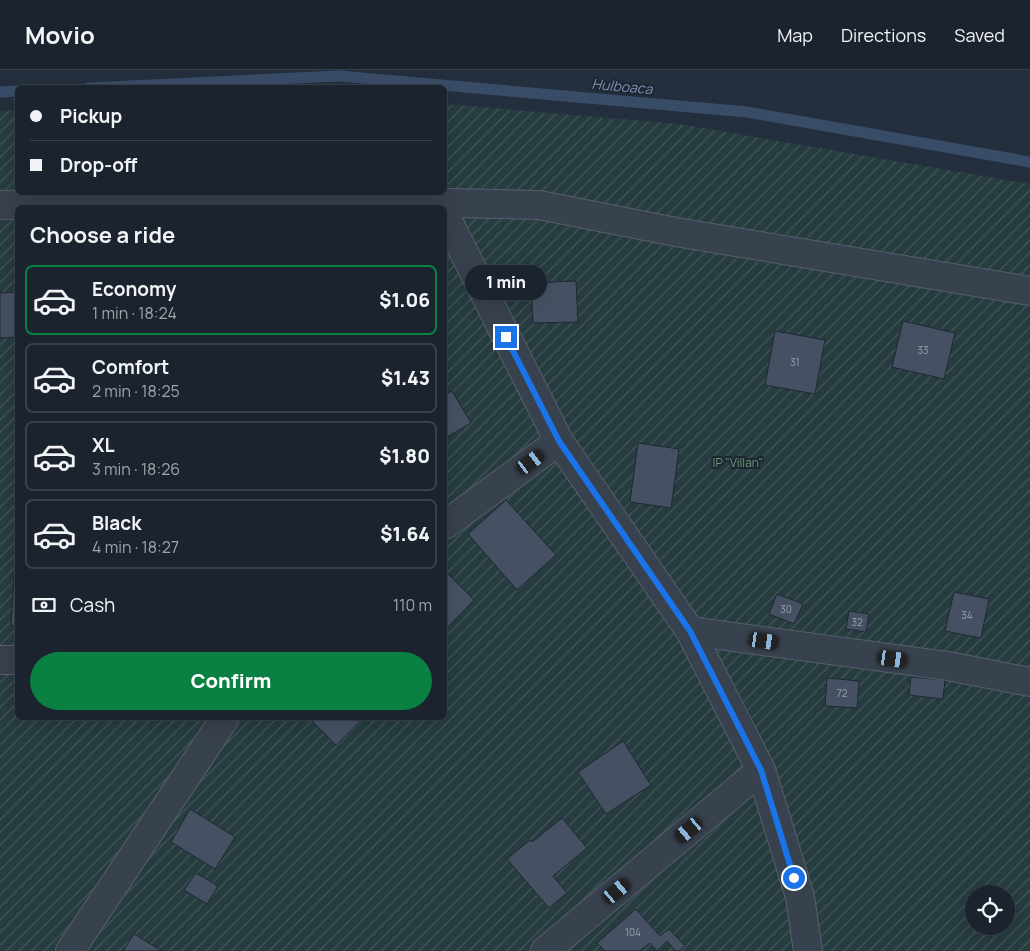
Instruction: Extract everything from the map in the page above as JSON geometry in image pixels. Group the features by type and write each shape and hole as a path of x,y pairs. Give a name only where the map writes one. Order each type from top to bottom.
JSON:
{"street":[{"path":"0,205 265,199 383,205"},
{"path":"447,208 538,205 686,234 1030,291"},
{"path":"447,218 559,441 690,631 761,770 800,897 808,951"},
{"path":"447,524 559,441"},
{"path":"690,631 948,666 1030,682"},
{"path":"0,660 15,660"},
{"path":"70,951 224,720"},
{"path":"545,951 761,770"}],"green space":[{"name":"IP \"Villan\"","path":"447,104 679,124 1030,184 1030,951 0,951 0,111 15,110 15,195 447,195"}],"building":[{"path":"576,281 578,322 533,323 531,283"},
{"path":"15,292 15,337 0,338 0,293"},
{"path":"903,321 955,333 944,379 892,367"},
{"path":"775,331 825,340 815,394 765,385"},
{"path":"452,391 471,423 447,437 447,394"},
{"path":"638,443 679,449 671,508 630,502"},
{"path":"506,500 556,555 517,590 468,534"},
{"path":"15,561 15,626 11,625"},
{"path":"447,573 474,600 447,628"},
{"path":"954,592 989,599 981,638 945,631"},
{"path":"777,594 803,604 794,624 769,614"},
{"path":"849,611 869,614 866,632 846,629"},
{"path":"911,677 945,680 943,699 909,695"},
{"path":"827,678 859,681 857,708 825,706"},
{"path":"311,720 362,720 336,745"},
{"path":"623,741 651,785 606,814 578,772"},
{"path":"190,809 235,837 215,869 171,842"},
{"path":"562,818 587,848 553,876 567,893 549,908 507,859"},
{"path":"196,873 218,886 207,904 184,890"},
{"path":"636,909 660,936 669,929 685,946 676,951 667,941 657,951 650,943 640,951 605,951 597,943"},
{"path":"134,934 162,951 123,951"}],"waterway":[{"name":"Hulboaca","path":"151,85 339,76 441,85"},
{"name":"Hulboaca","path":"447,86 747,112 1030,162"},
{"name":"Hulboaca","path":"0,92 15,91"}],"route":[{"path":"506,337 559,441 690,631 761,770 794,878"}]}
